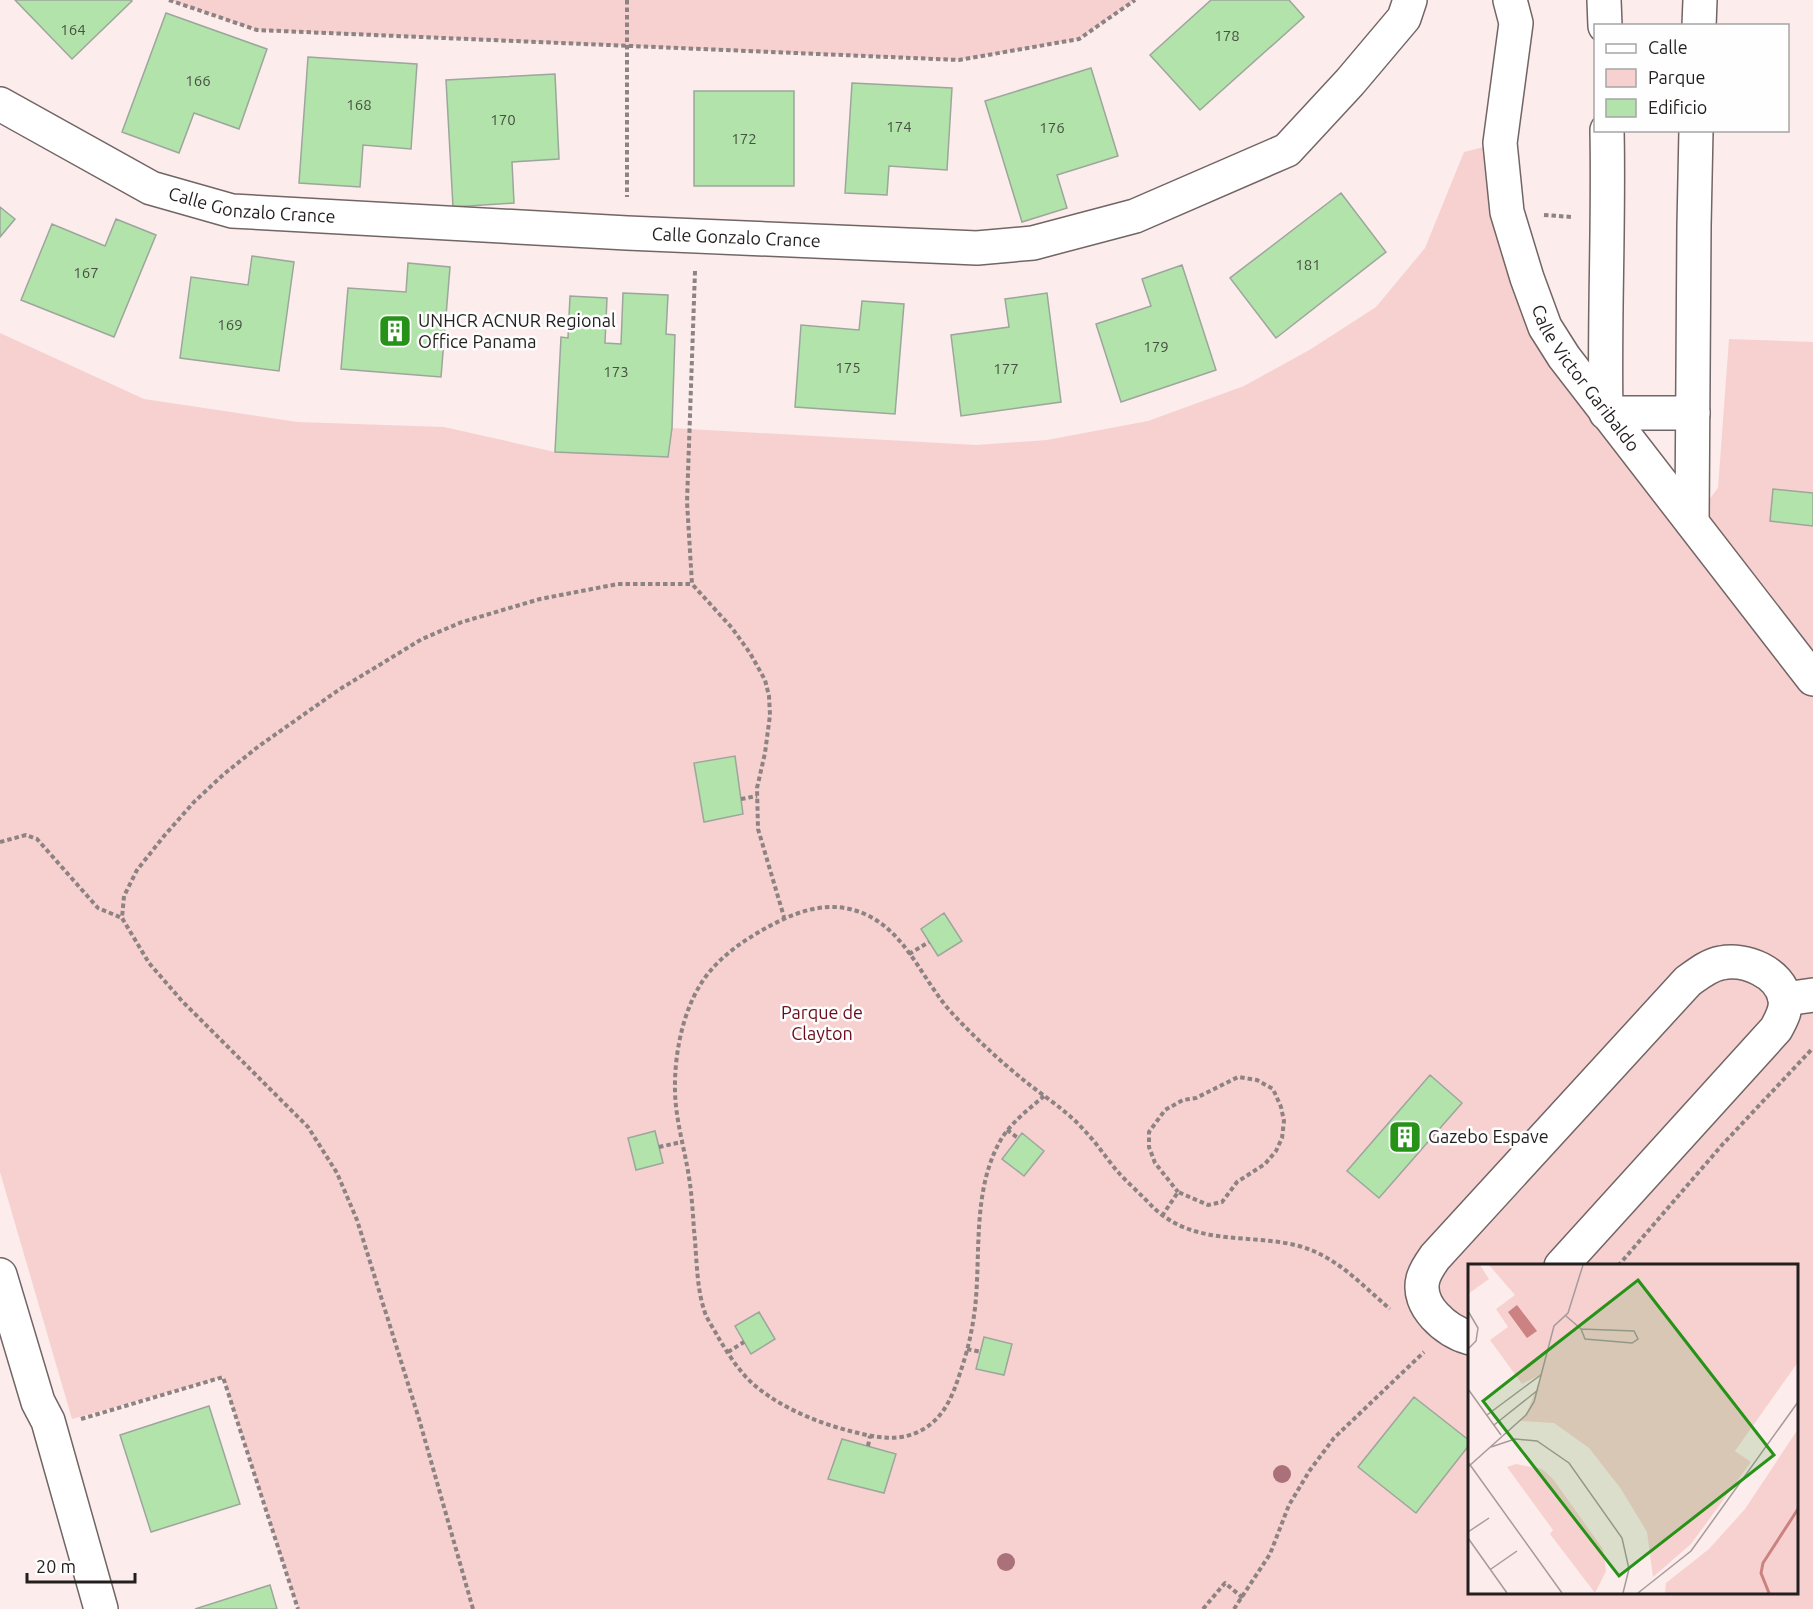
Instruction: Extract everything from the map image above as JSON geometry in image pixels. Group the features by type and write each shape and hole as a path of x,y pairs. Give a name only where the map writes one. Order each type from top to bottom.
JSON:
{"street":[{"name":"Calle Gonzalo Crance","path":"0,104 152,188 232,211 627,233 977,248 1034,243 1135,216 1287,150 1350,82 1404,18 1410,0"},
{"path":"1604,0 1605,24"},
{"path":"1699,24 1700,0"},
{"name":"Calle Victor Garibaldo","path":"1513,12 1500,143 1507,213 1545,327 1564,357 1606,413 1813,679"},
{"path":"1607,132 1609,220 1606,413 1693,413"},
{"path":"1692,522 1696,132"},
{"path":"1468,1337 1449,1330 1435,1316 1425,1300 1422,1289 1423,1278 1428,1267 1688,981 1701,971 1720,963 1743,962 1765,971 1780,986 1799,997 1783,1016 1776,1029 1563,1264"},
{"path":"0,1275 38,1402 48,1421 101,1609"}],"path":[{"path":"169,0 257,30 959,60 1079,39 1135,0"},
{"path":"627,0 627,233"},
{"path":"1507,213 1609,220"},
{"path":"696,235 687,502 692,584 732,628 750,652 765,680 770,715 757,796 758,829 784,917"},
{"path":"472,1609 419,1419 357,1220 337,1173 308,1127 182,1001 149,963 122,918 124,896 137,870 194,802 224,774 259,746 340,689 422,639 462,622 540,598 618,584 692,584"},
{"path":"741,799 757,796"},
{"path":"0,842 26,836 37,839 98,908 122,918"},
{"path":"1044,1096 1007,1130 987,1172 981,1211 976,1304 968,1349 952,1399 940,1416 924,1429 906,1437 883,1439 838,1428 779,1402 748,1380 705,1314 699,1290 690,1181 681,1142 675,1093 676,1059 688,1012 697,991 710,971 744,941 784,917 810,909 837,907 864,913 887,927 903,945 951,1012 1013,1071 1044,1096 1082,1127 1120,1174 1162,1216 1188,1230 1216,1237 1261,1239 1302,1247 1330,1259 1349,1273"},
{"path":"909,954 929,942"},
{"path":"1620,1264 1722,1146 1813,1048"},
{"path":"1238,1077 1257,1080 1273,1089 1284,1121 1282,1138 1271,1158 1237,1182 1221,1202 1208,1205 1178,1192 1155,1163 1149,1147 1149,1132 1165,1110 1183,1100 1196,1098 1238,1077"},
{"path":"1007,1130 1018,1138"},
{"path":"660,1148 681,1142"},
{"path":"1162,1216 1178,1192"},
{"path":"728,1352 744,1342"},
{"path":"1234,1609 1270,1554 1289,1505 1310,1470 1334,1438 1432,1346"},
{"path":"968,1349 981,1352"},
{"path":"75,1420 223,1377 298,1609"},
{"path":"868,1446 870,1436"},
{"path":"1203,1609 1225,1583 1243,1598"}],"green space":[{"path":"169,0 1135,0 1079,39 959,60 257,30"},
{"name":"Parque de Clayton","path":"1500,143 1527,278 1692,522 1718,488 1729,339 1813,342 1813,1609 298,1609 223,1377 72,1419 0,1172 0,333 144,399 298,422 444,427 555,452 668,457 672,428 976,445 1047,440 1148,421 1244,386 1311,349 1376,307 1425,248 1464,152"}],"building":[{"path":"15,0 131,0 132,1 72,59"},
{"path":"1211,0 1289,0 1304,17 1200,110 1150,55"},
{"path":"166,13 267,49 239,129 194,113 179,153 122,132"},
{"path":"308,57 417,64 411,149 363,145 360,187 299,183"},
{"path":"1091,68 1118,156 1057,175 1067,208 1022,222 985,101"},
{"path":"555,74 559,159 512,162 514,203 453,207 446,80"},
{"path":"852,83 952,88 947,170 889,166 887,195 845,193"},
{"path":"694,91 794,91 794,186 694,186"},
{"path":"1341,193 1386,252 1276,338 1230,278"},
{"path":"0,207 15,219 0,237"},
{"path":"116,219 156,235 114,337 21,300 52,224 105,246"},
{"path":"252,256 294,262 279,371 180,358 191,277 248,285"},
{"name":"UNHCR ACNUR Regional Office Panama","path":"408,263 450,267 441,377 341,369 348,288 406,292"},
{"path":"1182,265 1216,370 1121,402 1096,324 1151,306 1142,279"},
{"path":"623,293 668,295 666,334 675,335 672,428 668,457 555,452 561,337 568,338 570,296 607,298 605,343 621,344"},
{"path":"1047,293 1061,402 961,416 951,335 1009,327 1005,299"},
{"path":"862,301 904,304 895,414 795,407 801,325 859,330"},
{"path":"1773,489 1813,493 1813,526 1770,521"},
{"path":"735,756 743,814 704,822 694,763"},
{"path":"944,913 962,941 938,956 921,929"},
{"name":"Gazebo Espave","path":"1430,1075 1462,1103 1379,1198 1347,1171"},
{"path":"655,1131 663,1163 636,1170 628,1138"},
{"path":"1022,1133 1044,1151 1024,1176 1002,1159"},
{"path":"759,1312 775,1339 751,1354 735,1326"},
{"path":"984,1337 1012,1344 1004,1375 976,1369"},
{"path":"1414,1397 1468,1439 1468,1447 1416,1513 1358,1467"},
{"path":"209,1406 240,1504 151,1532 120,1435"},
{"path":"842,1439 896,1454 884,1493 828,1479"},
{"path":"270,1585 277,1609 195,1609"}],"place":[{"name":"UNHCR ACNUR Regional Office Panama","path":"395,331"},
{"name":"Gazebo Espave","path":"1405,1137"}]}
